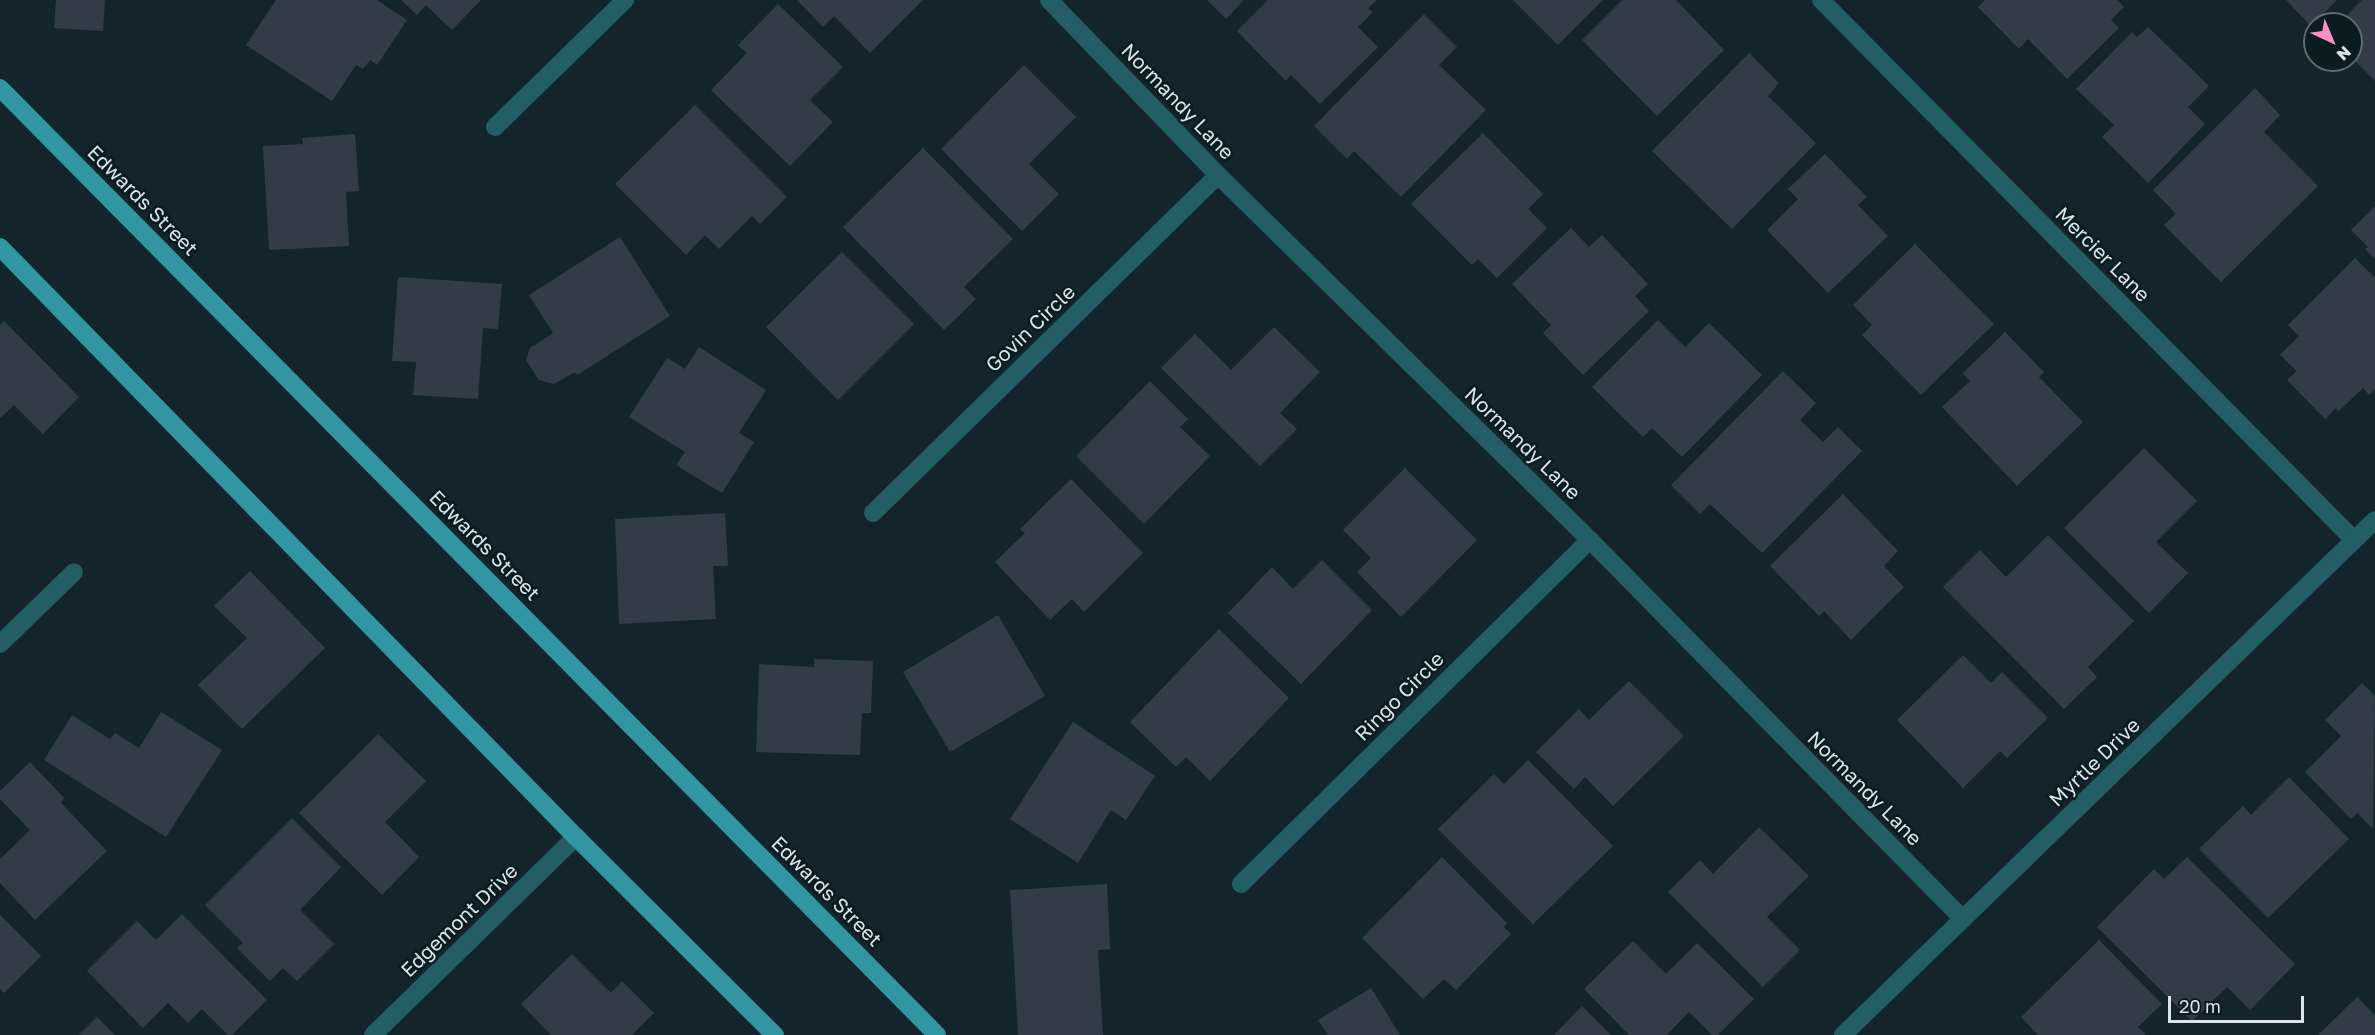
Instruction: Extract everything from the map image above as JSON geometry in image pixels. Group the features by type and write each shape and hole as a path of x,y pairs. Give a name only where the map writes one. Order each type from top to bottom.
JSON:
{"main road":[{"name":"Edwards Street","path":"0,88 938,1035"},
{"path":"0,247 576,837 775,1035"}],"street":[{"path":"495,128 625,0"},
{"name":"Normandy Lane","path":"1049,0 1218,175 1590,540 1963,919"},
{"name":"Mercier Lane","path":"1821,0 2354,540"},
{"name":"Govin Circle","path":"873,513 1218,175"},
{"name":"Myrtle Drive","path":"1843,1035 2375,520"},
{"name":"Ringo Circle","path":"1241,884 1590,540"},
{"path":"0,644 74,573"},
{"name":"Edgemont Drive","path":"373,1035 576,837"}],"building":[{"path":"56,0 105,0 103,31 54,28"},
{"path":"276,0 377,0 407,20 377,65 370,60 363,69 356,65 332,101 246,45"},
{"path":"401,0 481,0 452,30 426,5 417,15"},
{"path":"797,0 923,0 870,53 834,16 823,27"},
{"path":"1207,0 1244,0 1226,19"},
{"path":"1268,0 1377,0 1368,8 1373,12 1358,27 1378,47 1320,104 1291,75 1286,81 1237,31"},
{"path":"1513,0 1603,0 1558,45"},
{"path":"1622,0 1676,0 1724,50 1657,116 1582,40"},
{"path":"1985,0 2117,0 2124,7 2111,20 2119,28 2067,79 2028,39 2019,49 1978,7"},
{"path":"2286,0 2337,0 2325,12 2303,12 2303,18"},
{"path":"2362,0 2375,0 2375,81 2363,69 2363,12 2350,12"},
{"path":"778,4 843,67 810,100 833,122 790,166 711,90 747,53 738,45"},
{"path":"1424,14 1457,47 1439,65 1486,110 1401,197 1354,151 1347,159 1314,126"},
{"path":"2148,27 2209,86 2188,107 2205,124 2148,183 2102,137 2114,125 2076,89 2132,32 2137,37"},
{"path":"1749,53 1779,83 1768,96 1816,143 1732,229 1652,151"},
{"path":"1024,65 1076,117 1029,164 1059,194 1022,231 941,149"},
{"path":"2255,88 2280,115 2264,132 2318,186 2221,282 2164,225 2176,214 2153,190"},
{"path":"695,105 787,197 760,224 752,216 719,249 705,235 686,255 615,184"},
{"path":"1483,133 1543,194 1528,209 1547,228 1497,278 1478,259 1472,265 1411,204"},
{"path":"355,134 359,191 346,192 349,246 269,250 263,146 303,144 302,138"},
{"path":"923,148 1013,239 964,287 976,299 944,330 843,227"},
{"path":"1825,154 1867,197 1858,205 1888,236 1828,293 1767,230 1798,199 1788,189"},
{"path":"2375,206 2375,259 2365,249 2368,247 2351,230"},
{"path":"1571,228 1589,247 1602,235 1648,284 1635,296 1649,311 1583,375 1543,333 1551,325 1512,284"},
{"path":"620,237 670,316 577,375 575,372 554,384 539,380 526,360 530,348 553,333 529,295"},
{"path":"1915,244 1994,324 1921,395 1862,335 1872,325 1853,305"},
{"path":"842,252 914,324 838,400 766,327"},
{"path":"2355,258 2375,278 2375,389 2369,395 2363,388 2339,411 2336,408 2325,419 2287,380 2297,371 2280,355 2299,336 2288,325"},
{"path":"398,277 502,284 498,329 483,328 478,399 413,395 416,362 392,361"},
{"path":"1658,320 1685,347 1709,323 1762,375 1682,457 1652,428 1643,437 1592,387"},
{"path":"4,321 79,397 43,434 14,405 0,418 0,325"},
{"path":"1274,327 1320,372 1280,413 1297,429 1260,466 1161,368 1195,334 1231,370"},
{"path":"2005,332 2044,372 2039,377 2083,422 2017,486 1942,407 1970,381 1963,373"},
{"path":"699,347 766,390 739,433 754,442 722,493 676,465 685,452 629,417 667,358 685,369"},
{"path":"1783,371 1816,403 1800,420 1823,442 1838,427 1862,451 1762,553 1710,504 1700,514 1671,485"},
{"path":"1150,381 1188,419 1180,427 1210,456 1144,524 1076,456"},
{"path":"2144,448 2197,501 2156,542 2188,573 2149,613 2064,528"},
{"path":"1405,468 1477,540 1401,617 1357,572 1371,558 1343,530"},
{"path":"1071,479 1143,553 1084,612 1072,599 1050,620 995,562 1025,533 1020,529"},
{"path":"1843,494 1898,551 1884,566 1904,587 1851,640 1824,611 1819,616 1770,566"},
{"path":"725,513 728,566 713,566 716,619 619,624 615,519"},
{"path":"2048,535 2134,621 2088,667 2097,677 2064,709 1943,587 1980,550 2006,577"},
{"path":"1322,560 1372,610 1301,684 1228,613 1272,567 1293,589"},
{"path":"250,571 325,648 242,729 198,685 247,638 214,606"},
{"path":"998,615 1045,696 950,752 903,672"},
{"path":"1219,629 1289,698 1210,781 1186,757 1176,767 1130,722"},
{"path":"1963,655 1991,683 2002,672 2048,718 2007,758 2000,751 1963,788 1897,720"},
{"path":"814,659 873,661 871,713 862,713 860,755 756,752 759,664 814,667"},
{"path":"1629,681 1684,736 1613,806 1585,777 1574,789 1536,752 1579,709 1589,720"},
{"path":"2362,683 2375,696 2373,829 2357,813 2351,819 2305,772 2341,736 2325,720"},
{"path":"161,712 222,750 166,837 44,760 72,715 110,739 115,733 139,748"},
{"path":"1073,722 1155,776 1126,820 1111,810 1078,863 1010,819"},
{"path":"378,734 426,781 385,822 419,857 382,895 299,813"},
{"path":"1528,760 1613,846 1533,924 1438,829 1494,774 1504,784"},
{"path":"30,762 64,798 61,803 107,851 35,920 0,883 0,859 30,830 0,799 0,791"},
{"path":"2289,777 2349,839 2268,918 2199,849 2243,806 2251,815"},
{"path":"292,818 341,867 300,910 334,944 297,981 283,968 270,981 237,948 243,943 205,905"},
{"path":"1759,827 1809,876 1767,917 1800,950 1763,987 1668,892 1700,860 1713,874"},
{"path":"1442,857 1507,923 1504,927 1511,934 1456,990 1444,979 1423,999 1362,938"},
{"path":"2187,857 2295,964 2250,1010 2227,987 2192,1021 2097,927 2154,869 2164,879"},
{"path":"1107,884 1110,949 1098,950 1103,1035 1018,1035 1010,890"},
{"path":"182,914 267,1000 232,1035 228,1035 202,1009 188,1023 168,1003 143,1028 87,971 137,921 156,940"},
{"path":"0,915 41,956 4,993 0,989"},
{"path":"2099,940 2162,1004 2138,1027 2146,1035 2038,1035 2021,1017"},
{"path":"1633,941 1666,974 1697,943 1754,999 1718,1035 1712,1035 1689,1012 1667,1035 1629,1035 1584,989"},
{"path":"572,954 611,993 622,981 654,1013 632,1035 551,1035 521,1004"},
{"path":"1371,988 1400,1035 1328,1035 1318,1020"},
{"path":"2357,997 2375,1015 2375,1035 2318,1035"},
{"path":"1582,1006 1611,1035 1554,1035"},
{"path":"97,1017 115,1035 79,1035"}]}
